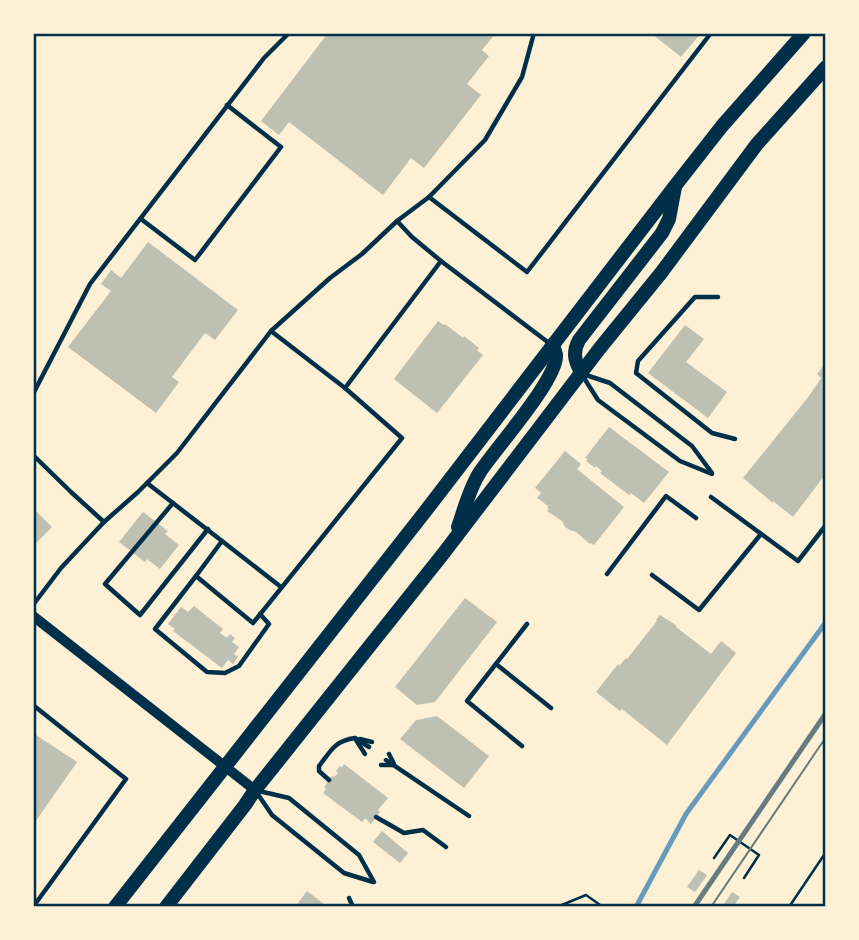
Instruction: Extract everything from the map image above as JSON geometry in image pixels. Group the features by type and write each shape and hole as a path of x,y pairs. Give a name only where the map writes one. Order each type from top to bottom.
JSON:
{"main road":[{"path":"115,907 424,513 675,186 804,33"},
{"path":"166,907 255,790 453,542 757,144 826,67"},
{"path":"582,374 574,356 574,348 662,233 669,219 675,186"},
{"path":"453,542 478,474 540,391 550,372 556,354 552,345"}],"street":[{"path":"33,616 255,790"}],"lane":[{"path":"33,394 90,284 264,58 289,33"},
{"path":"33,605 61,568 104,522 177,453 271,331 397,221 429,197 485,140 522,77 534,33"},
{"path":"429,197 527,272 711,33"},
{"path":"141,219 195,260 281,147 227,105"},
{"path":"397,221 441,261 552,345"},
{"path":"345,388 441,261"},
{"path":"718,297 695,297 638,361 636,373 712,433 735,439"},
{"path":"196,576 253,623 402,438 345,388 271,331"},
{"path":"582,374 610,383 692,446 712,474 680,461 597,400 582,374"},
{"path":"33,454 104,522"},
{"path":"147,483 281,587"},
{"path":"607,574 666,496 696,518"},
{"path":"711,497 798,561 826,525"},
{"path":"173,503 106,584 140,615 208,529"},
{"path":"652,575 699,610 761,534"},
{"path":"222,541 155,629 207,672 225,673 239,666 268,624 260,614"},
{"path":"522,746 467,701 527,624"},
{"path":"496,664 551,708"},
{"path":"33,705 126,779 33,907"},
{"path":"329,780 319,771 318,766 334,746 355,738 372,742"},
{"path":"355,738 369,747"},
{"path":"355,738 365,754"},
{"path":"388,757 394,765 468,816"},
{"path":"381,765 394,765"},
{"path":"255,790 289,798 359,855 374,882 344,873 272,816 255,790"},
{"path":"376,817 404,833 423,830 446,846"},
{"path":"349,898 353,907"}],"path":[{"path":"714,858 730,835 760,855 744,878"},
{"path":"789,907 826,852"},
{"path":"557,907 586,895 603,907"}],"building":[{"path":"328,33 496,33 482,50 489,56 467,84 481,95 424,168 411,158 383,195 289,122 279,135 261,121"},
{"path":"651,33 701,33 681,57"},
{"path":"148,242 238,310 215,340 205,333 172,377 179,382 156,413 68,347 111,291 101,284 111,270 121,278"},
{"path":"438,321 463,338 464,336 479,348 477,350 483,355 437,413 394,379"},
{"path":"685,325 704,339 686,362 727,392 708,418 648,373"},
{"path":"826,362 826,472 793,517 743,478 809,396 821,378 817,374"},
{"path":"609,427 669,472 644,503 631,493 629,495 600,473 602,471 596,466 595,468 586,461 588,459 585,458"},
{"path":"565,451 581,464 577,469 624,507 594,545 565,527 562,521 547,511 548,506 537,498 541,493 535,488"},
{"path":"33,508 52,527 33,546"},
{"path":"143,512 168,531 165,534 179,545 160,569 147,559 145,562 119,542"},
{"path":"465,598 497,622 435,702 417,705 395,687"},
{"path":"194,606 223,629 220,633 227,638 230,634 235,638 232,642 239,647 234,654 238,657 233,664 228,660 222,668 173,631 175,629 168,624 181,607 188,612"},
{"path":"660,615 711,654 721,641 736,653 667,745 596,692 618,664 619,666 627,659"},
{"path":"437,716 489,756 464,788 400,739 416,720"},
{"path":"33,733 77,762 33,825"},
{"path":"344,764 388,798 371,824 365,818 362,822 323,793 326,789 324,787"},
{"path":"382,831 408,853 400,863 373,842"},
{"path":"699,870 707,875 695,892 687,887"},
{"path":"307,891 328,907 295,907"},
{"path":"732,892 740,897 733,907 722,907"}],"waterway":[{"path":"636,907 686,814 826,622"}],"tram line":[{"path":"711,907 826,737"}],"railway":[{"path":"694,907 826,713"}]}
